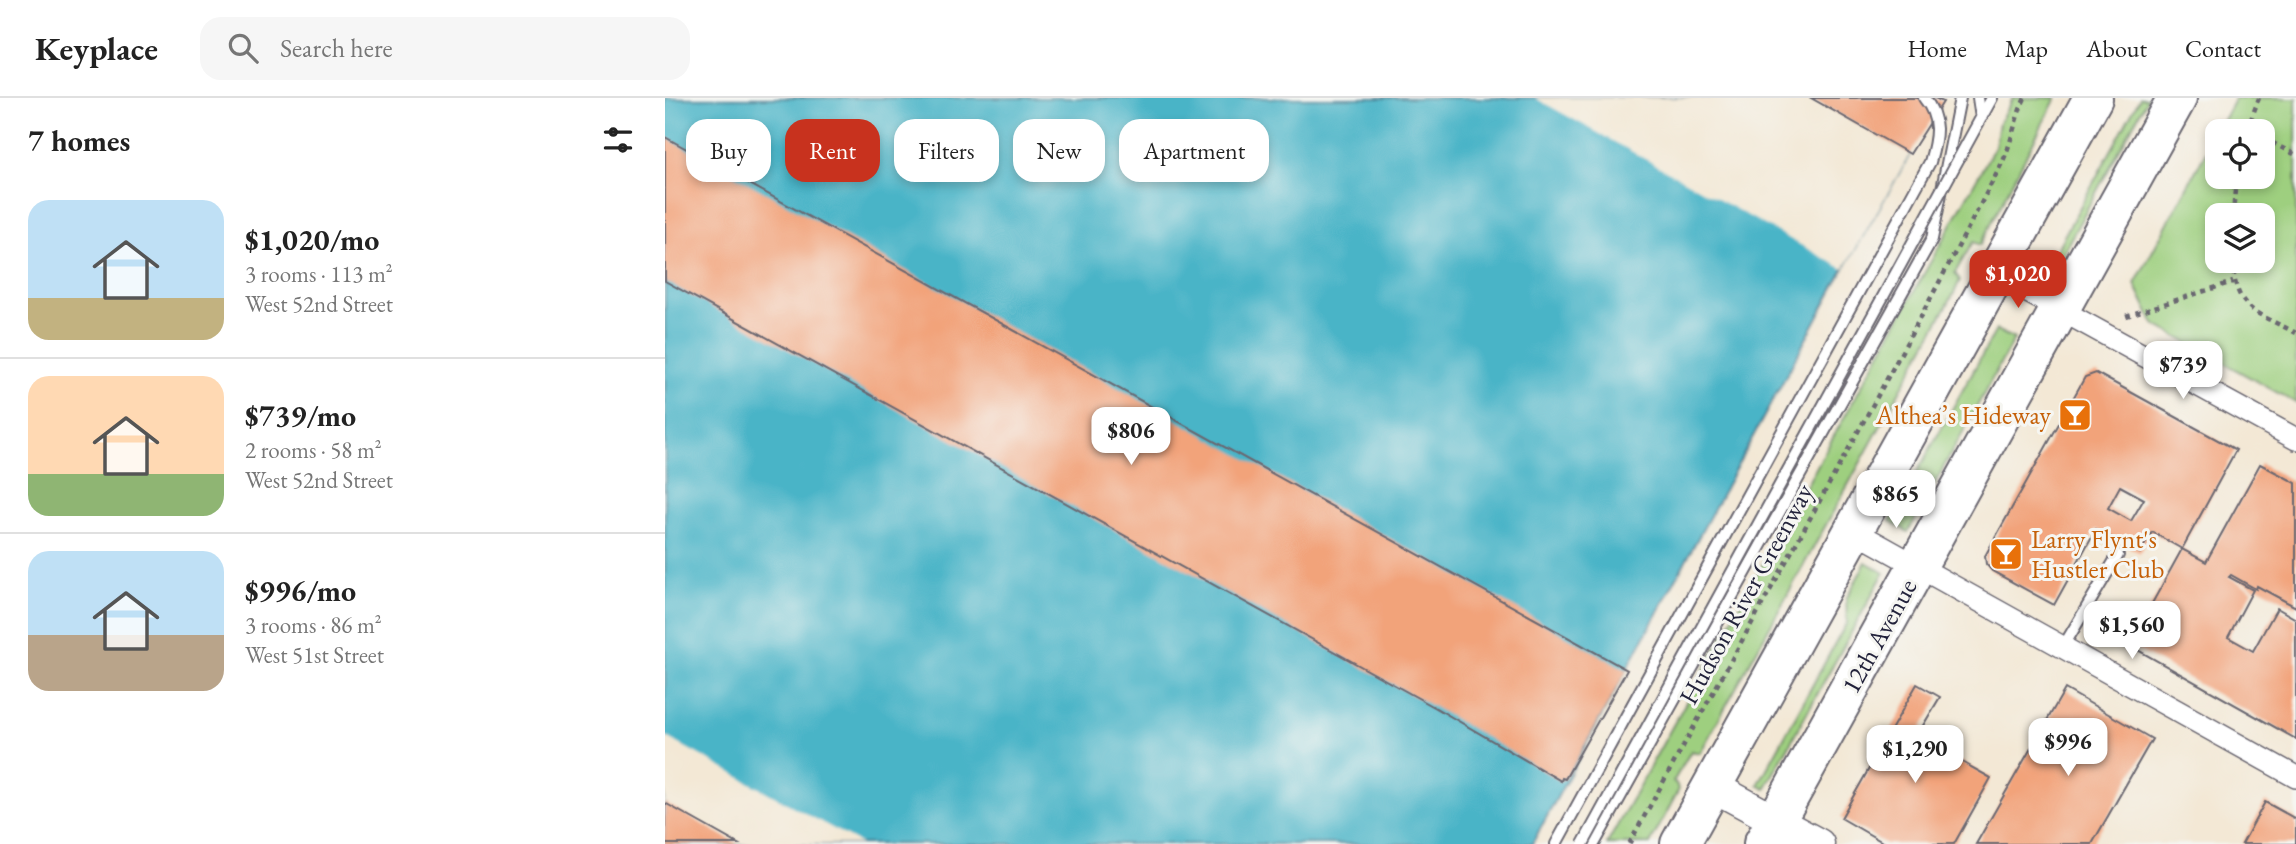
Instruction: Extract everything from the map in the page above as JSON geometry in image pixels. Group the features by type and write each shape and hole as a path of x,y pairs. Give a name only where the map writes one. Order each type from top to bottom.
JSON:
{"highway":[{"path":"1680,844 2093,98"},
{"name":"12th Avenue","path":"1770,832 2177,98"}],"main road":[{"path":"1712,786 1770,832 1819,844"}],"street":[{"path":"1995,274 2296,439"},
{"path":"1854,531 2296,777"}],"lane":[{"path":"1556,844 1930,162 1936,141 1937,121 1924,98"},
{"path":"1594,844 1932,239 1960,98"},
{"path":"1978,98 1980,118"},
{"path":"1583,844 1992,98"},
{"path":"2063,647 2118,555"}],"path":[{"name":"Hudson River Greenway","path":"1629,844 1935,291 2005,156 2025,98"},
{"path":"2252,119 2259,98"},
{"path":"2275,144 2296,155"},
{"path":"2233,273 2233,282 2240,298 2249,308 2296,333"},
{"path":"2126,316 2233,282"}],"green space":[{"path":"2013,98 2056,98 1980,245 1973,242 1955,273 1960,280 1954,293 1700,753 1691,751 1673,782 1678,791 1650,844 1607,844 1995,146 1999,123"},
{"path":"2140,98 2148,98 2048,280 2042,276"},
{"path":"2235,98 2296,98 2296,403 2154,324 2135,284 2205,153 2205,189 2275,189 2275,119 2224,119"},
{"path":"1996,330 2014,339 1908,532 1890,521"},
{"path":"1866,562 1884,573 1765,789 1758,785 1847,622 1846,599"}],"water":[{"path":"665,98 1811,98 1910,154 1844,269 1532,844 665,844"}],"pier":[{"path":"1535,98 1811,98 1910,154 1844,269"},
{"path":"665,736 861,844 665,844"}],"building":[{"path":"1811,98 1935,98 1943,102 1910,154"},
{"path":"665,137 686,149 686,182 746,182 1627,670 1565,779 1562,778 1561,781 1436,708 665,281"},
{"path":"2096,373 2236,450 2182,549 2152,532 2140,553 2096,529 2054,605 1992,571 1986,564 1985,556 2085,377","holes":["2120,486 2144,499 2131,521 2108,508"]},
{"path":"2260,464 2296,483 2296,607 2231,575 2229,577 2253,590 2228,637 2253,651 2277,608 2296,619 2296,739 2129,645 2182,549 2206,562"},
{"path":"1917,684 1940,697 1918,734 1991,778 1954,844 1886,844 1841,818"},
{"path":"2065,689 2152,739 2092,844 1976,844"},
{"path":"2265,802 2296,819 2296,844 2242,844"},
{"path":"665,803 738,844 665,844"}],"place":[{"name":"Althea’s Hideway","path":"2075,415"},
{"name":"Larry Flynt's Hustler Club","path":"2006,554"}]}
